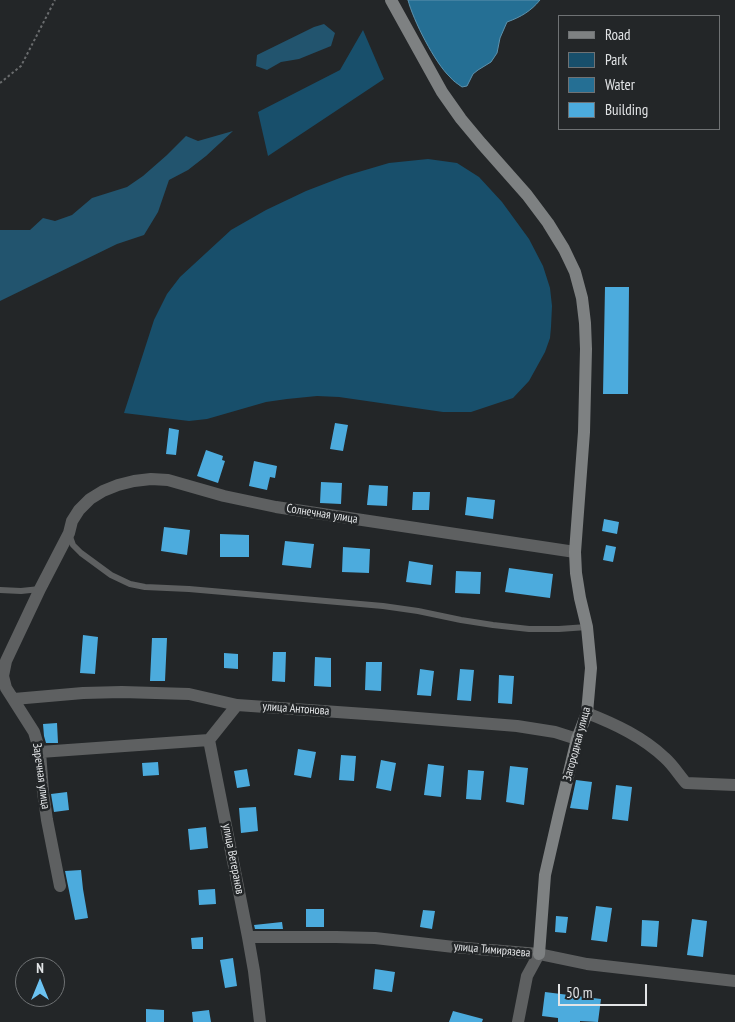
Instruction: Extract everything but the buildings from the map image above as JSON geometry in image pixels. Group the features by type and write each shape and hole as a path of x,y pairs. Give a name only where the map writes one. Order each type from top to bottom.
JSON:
{"street":[{"name":"Загородная улица","path":"391,0 442,92 461,119 527,195 548,223 575,272 582,298 586,349 584,432 575,552 576,573 587,627 591,668 587,713 577,739 545,875 539,954 528,976 518,1022"},
{"name":"Солнечная улица","path":"79,510 90,499 118,485 151,479 168,480 224,496 276,506 575,552"},
{"name":"Заречная улица","path":"60,886 47,820 40,752 34,732 6,688 3,676 6,661 69,533 72,521 79,510"},
{"name":"улица Антонова","path":"14,699 83,693 155,692 189,694 237,705 517,726 555,732 577,739"},
{"path":"40,752 209,740 237,705"},
{"path":"587,713 612,722 645,742 666,759 686,782 735,785"},
{"name":"улица Ветеранов","path":"209,740 248,937 260,1022"},
{"name":"улица Тимирязева","path":"248,937 375,938 539,954 587,964 735,981"}],"lane":[{"path":"69,533 73,545 81,553 111,575 138,586 383,606 485,624 529,629 587,627"},
{"path":"0,590 21,591 40,589"}],"path":[{"path":"0,83 22,66 55,0"}],"green space":[{"path":"363,30 384,79 268,156 258,112 340,70"},
{"path":"428,159 457,163 479,177 502,202 529,239 543,266 550,288 552,306 550,338 545,352 529,381 513,398 471,412 443,412 339,397 317,396 266,402 207,419 189,421 124,413 154,320 167,294 180,277 231,230 266,210 306,191 345,176 389,163"}],"shaded area":[{"path":"324,24 335,33 331,46 299,59 281,62 267,70 256,66 257,55"},
{"path":"233,131 188,170 169,180 158,212 144,235 117,244 0,301 0,230 30,230 43,218 55,221 72,215 92,198 127,187 143,176 186,136 198,141"}],"water":[{"path":"408,0 540,0 525,13 507,22 500,38 497,53 491,62 473,74 467,86 462,87 444,70 431,52"}]}
